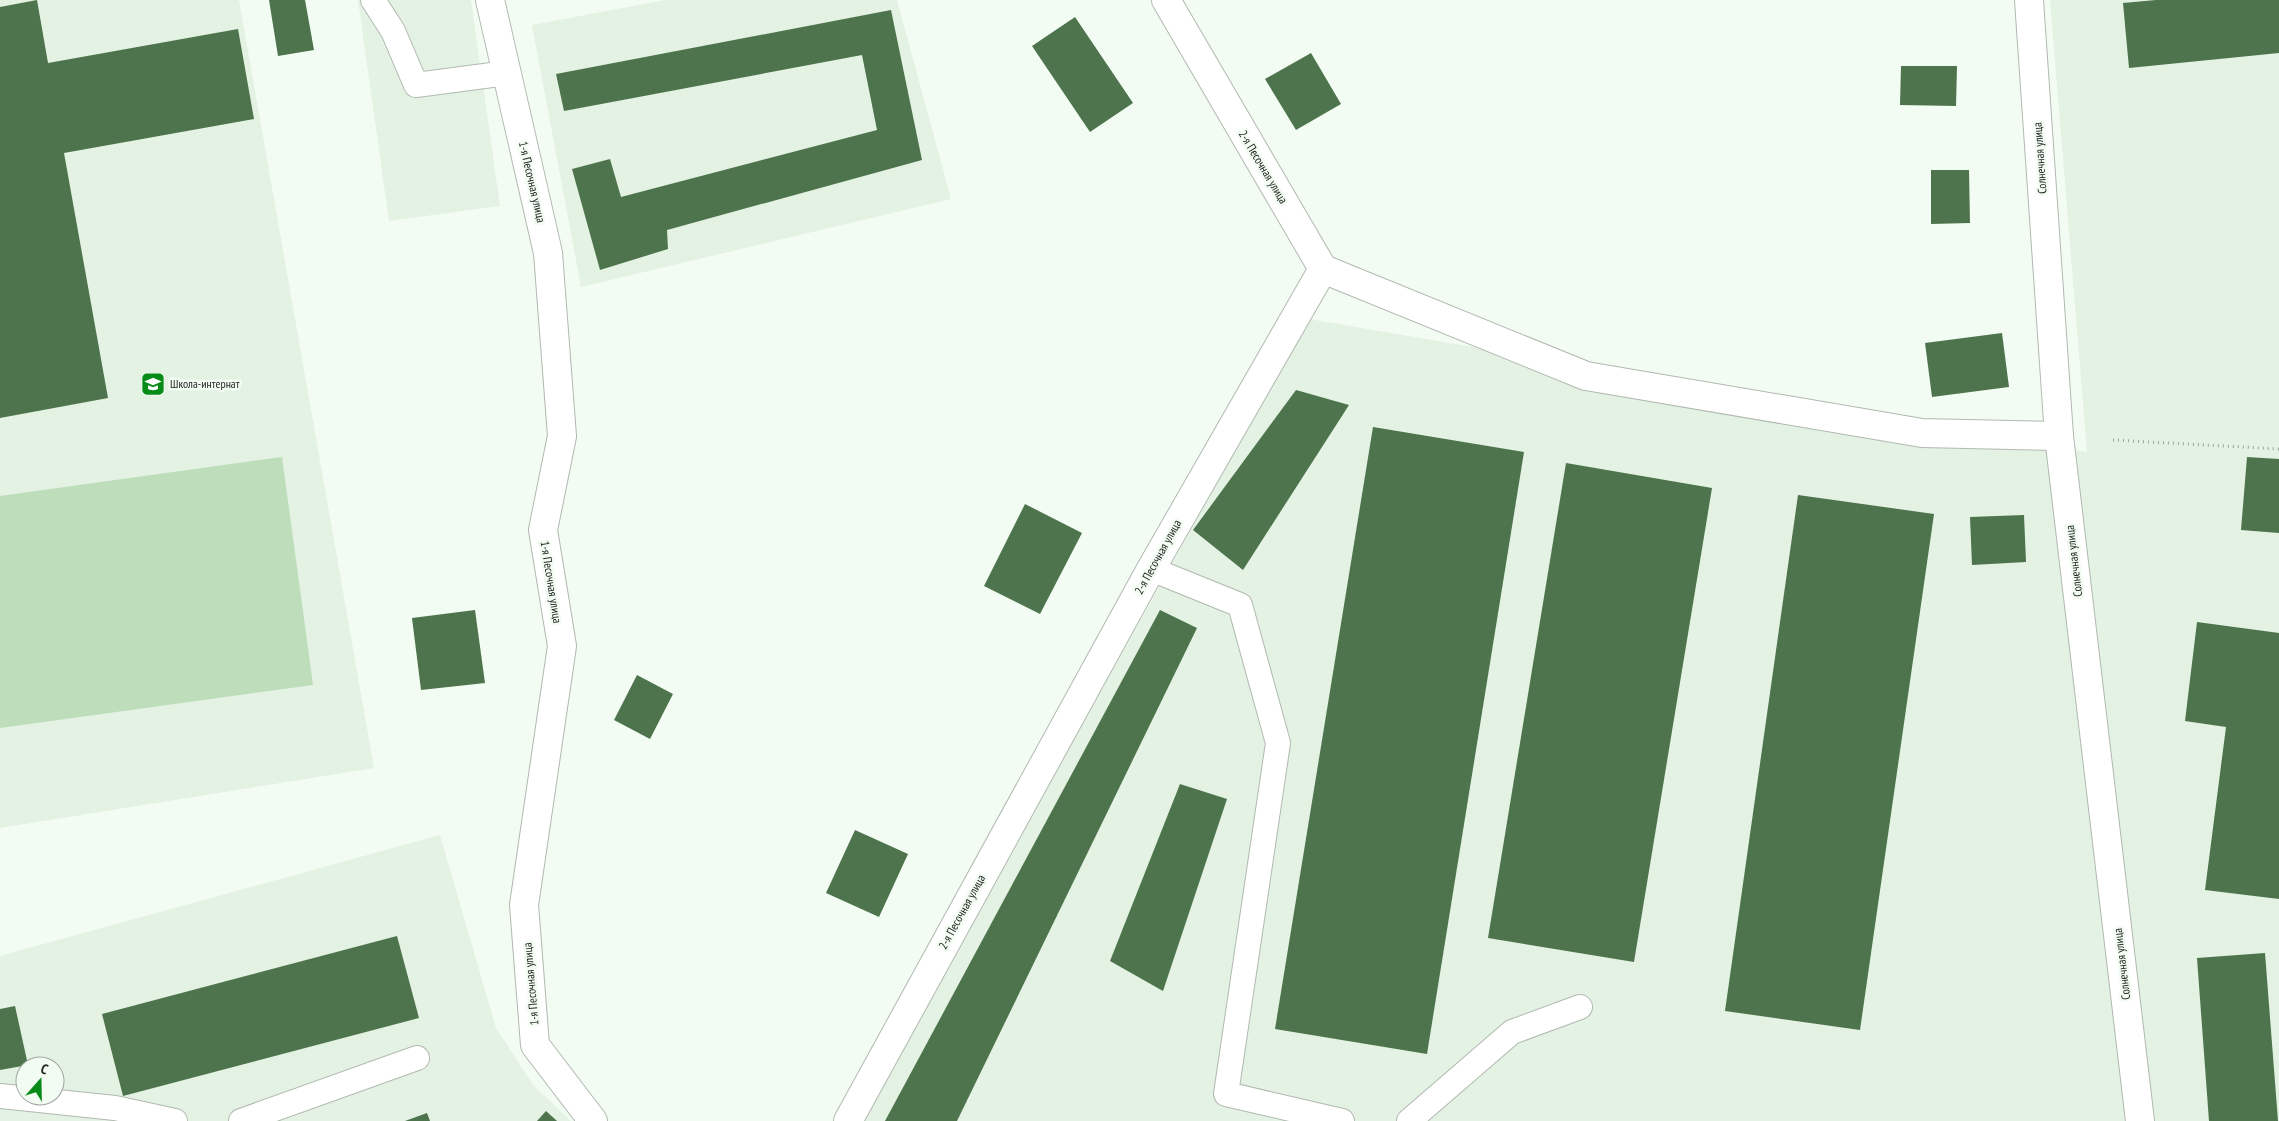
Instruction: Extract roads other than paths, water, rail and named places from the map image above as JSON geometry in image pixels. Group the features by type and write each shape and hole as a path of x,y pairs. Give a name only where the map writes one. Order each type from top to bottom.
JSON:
{"street":[{"name":"1-я Песочная улица","path":"490,0 548,253 562,436 542,530 562,646 524,905 536,1045 593,1121"},
{"name":"2-я Песочная улица","path":"848,1121 1150,569 1323,269 1166,0"},
{"name":"Солнечная улица","path":"2029,0 2059,436 2140,1121"},
{"path":"1323,269 1586,376 1922,433 2059,436"}],"lane":[{"path":"373,0 393,31 416,85 506,73"},
{"path":"1150,569 1240,605 1278,743 1226,1094 1342,1121"},
{"path":"1409,1121 1512,1032 1580,1007"},
{"path":"241,1121 417,1058"},
{"path":"0,1096 115,1108 175,1121"}],"place":[{"name":"Школа-интернат","path":"153,384"}]}
